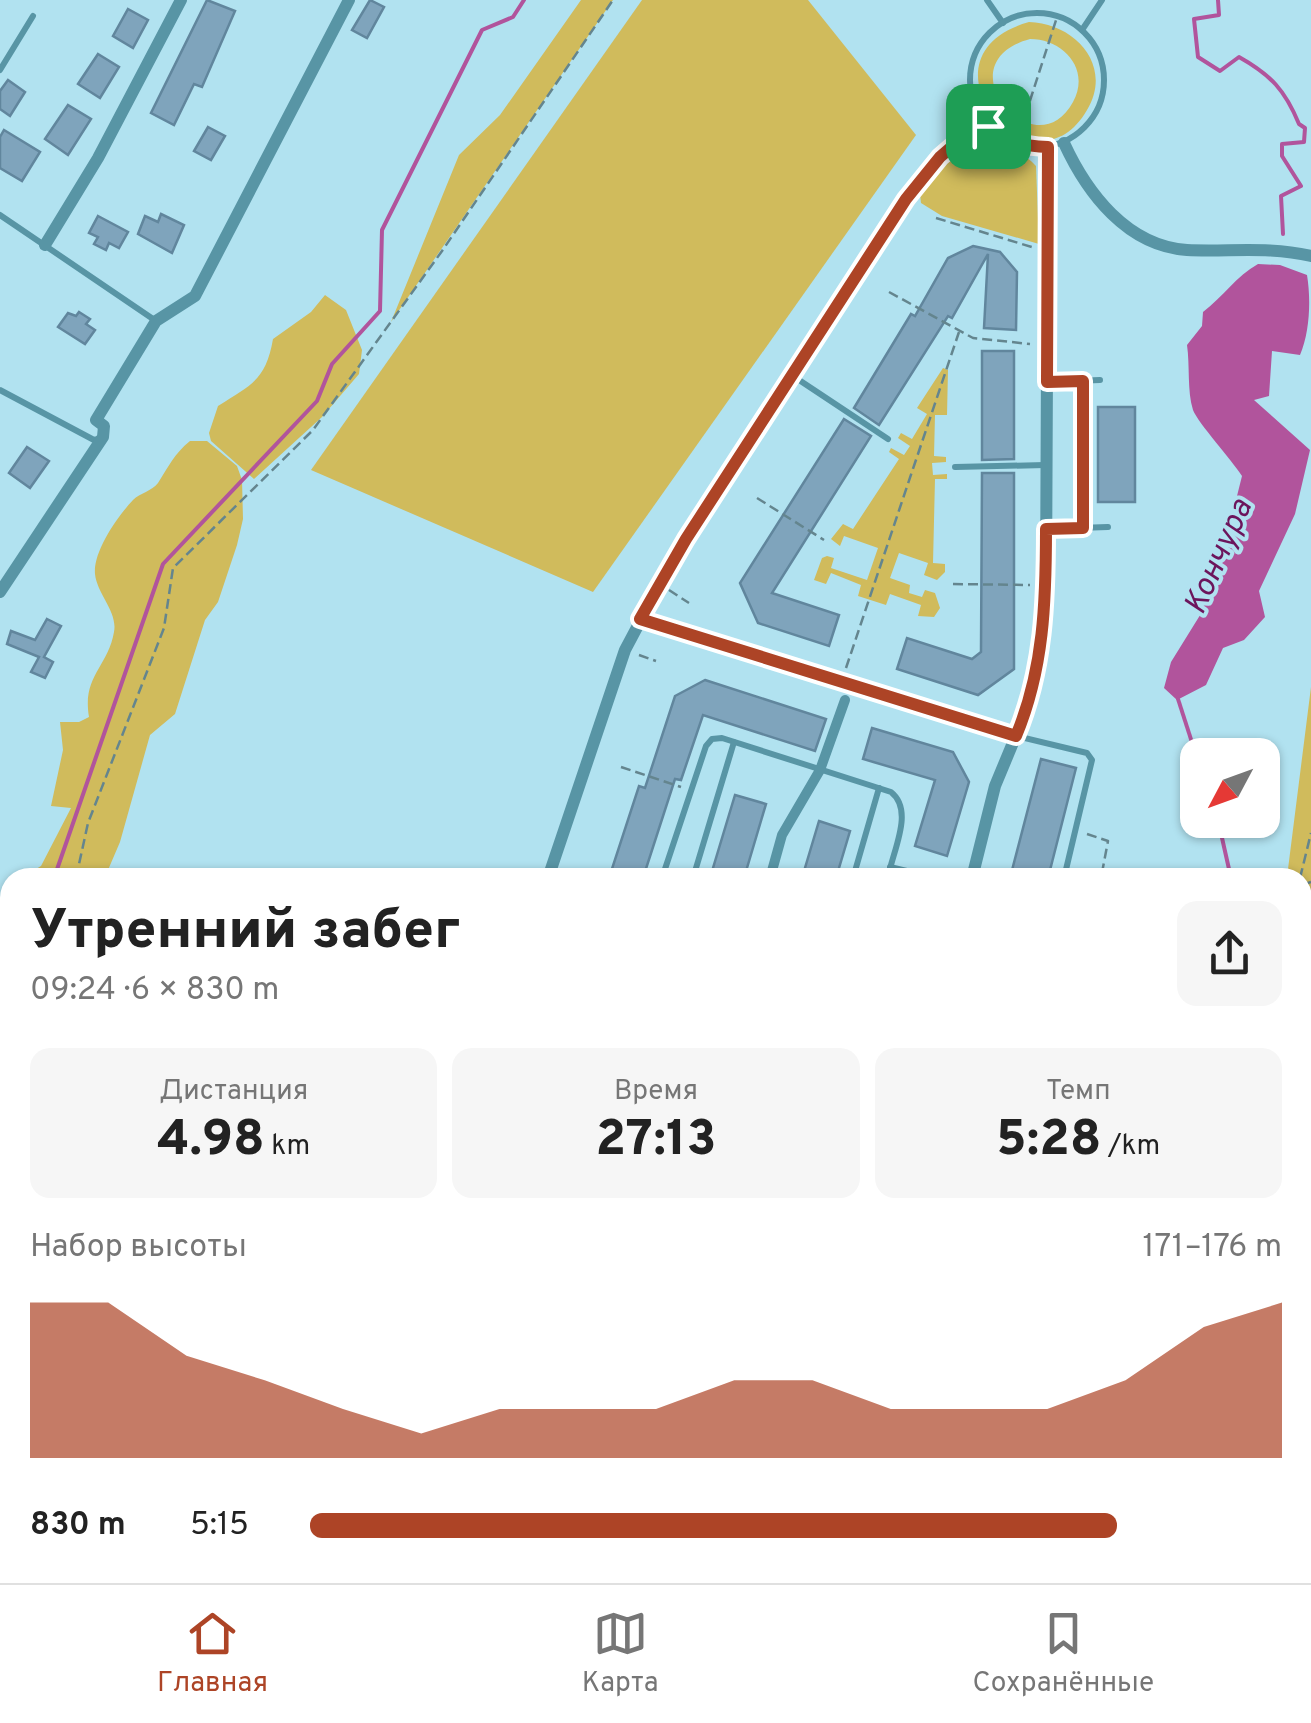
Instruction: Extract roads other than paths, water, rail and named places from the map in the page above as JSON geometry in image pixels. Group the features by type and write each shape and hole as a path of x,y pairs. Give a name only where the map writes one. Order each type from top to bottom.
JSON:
{"street":[{"path":"45,245 98,158 181,0"},
{"path":"0,592 103,437 104,426 96,420 156,321 195,296 349,0"},
{"path":"551,868 625,650 686,539 923,175 984,119"},
{"path":"1064,142 1078,175 1134,234 1175,248 1284,250 1311,256"},
{"path":"974,868 995,786 1038,673 1046,585 1048,147"},
{"path":"640,619 1016,736"},
{"path":"773,868 782,835 820,770 844,700"}],"lane":[{"path":"987,0 1002,24"},
{"path":"1082,30 1102,0"},
{"path":"1023,14 1057,17 1082,30 1096,48 1103,68 1104,90 1096,112 1083,129 1064,142 1048,147 1016,144 984,119 972,96 973,62 990,33 1002,24 1023,14"},
{"path":"0,70 34,16"},
{"path":"0,215 156,321"},
{"path":"792,376 888,439"},
{"path":"1047,382 1100,380"},
{"path":"0,390 94,440 103,437"},
{"path":"955,467 1047,465"},
{"path":"1046,529 1108,527"},
{"path":"1016,736 1086,753 1092,760 1067,868"},
{"path":"665,868 712,738 879,788 900,799 904,811 890,867 894,868"},
{"path":"696,868 734,742"},
{"path":"856,868 879,788"}],"water":[{"path":"1258,264 1280,265 1307,275 1309,315 1300,355 1272,351 1269,396 1254,400 1310,450 1295,514 1259,591 1265,617 1244,640 1223,648 1206,685 1177,700 1164,688 1171,662 1202,612 1210,571 1228,532 1242,476 1193,410 1187,345 1202,326 1203,312"}],"waterway":[{"path":"57,868 163,564 317,401 332,364 380,311 382,230 482,30 513,17 524,0"},
{"name":"Кончура","path":"1218,0 1219,15 1194,19 1198,57 1220,71 1239,57 1250,64 1276,85 1305,128 1304,142 1282,144 1282,156 1301,186 1281,196 1283,234"},
{"name":"Кончура","path":"1178,699 1191,738"},
{"name":"Кончура","path":"1222,838 1229,868"}]}
